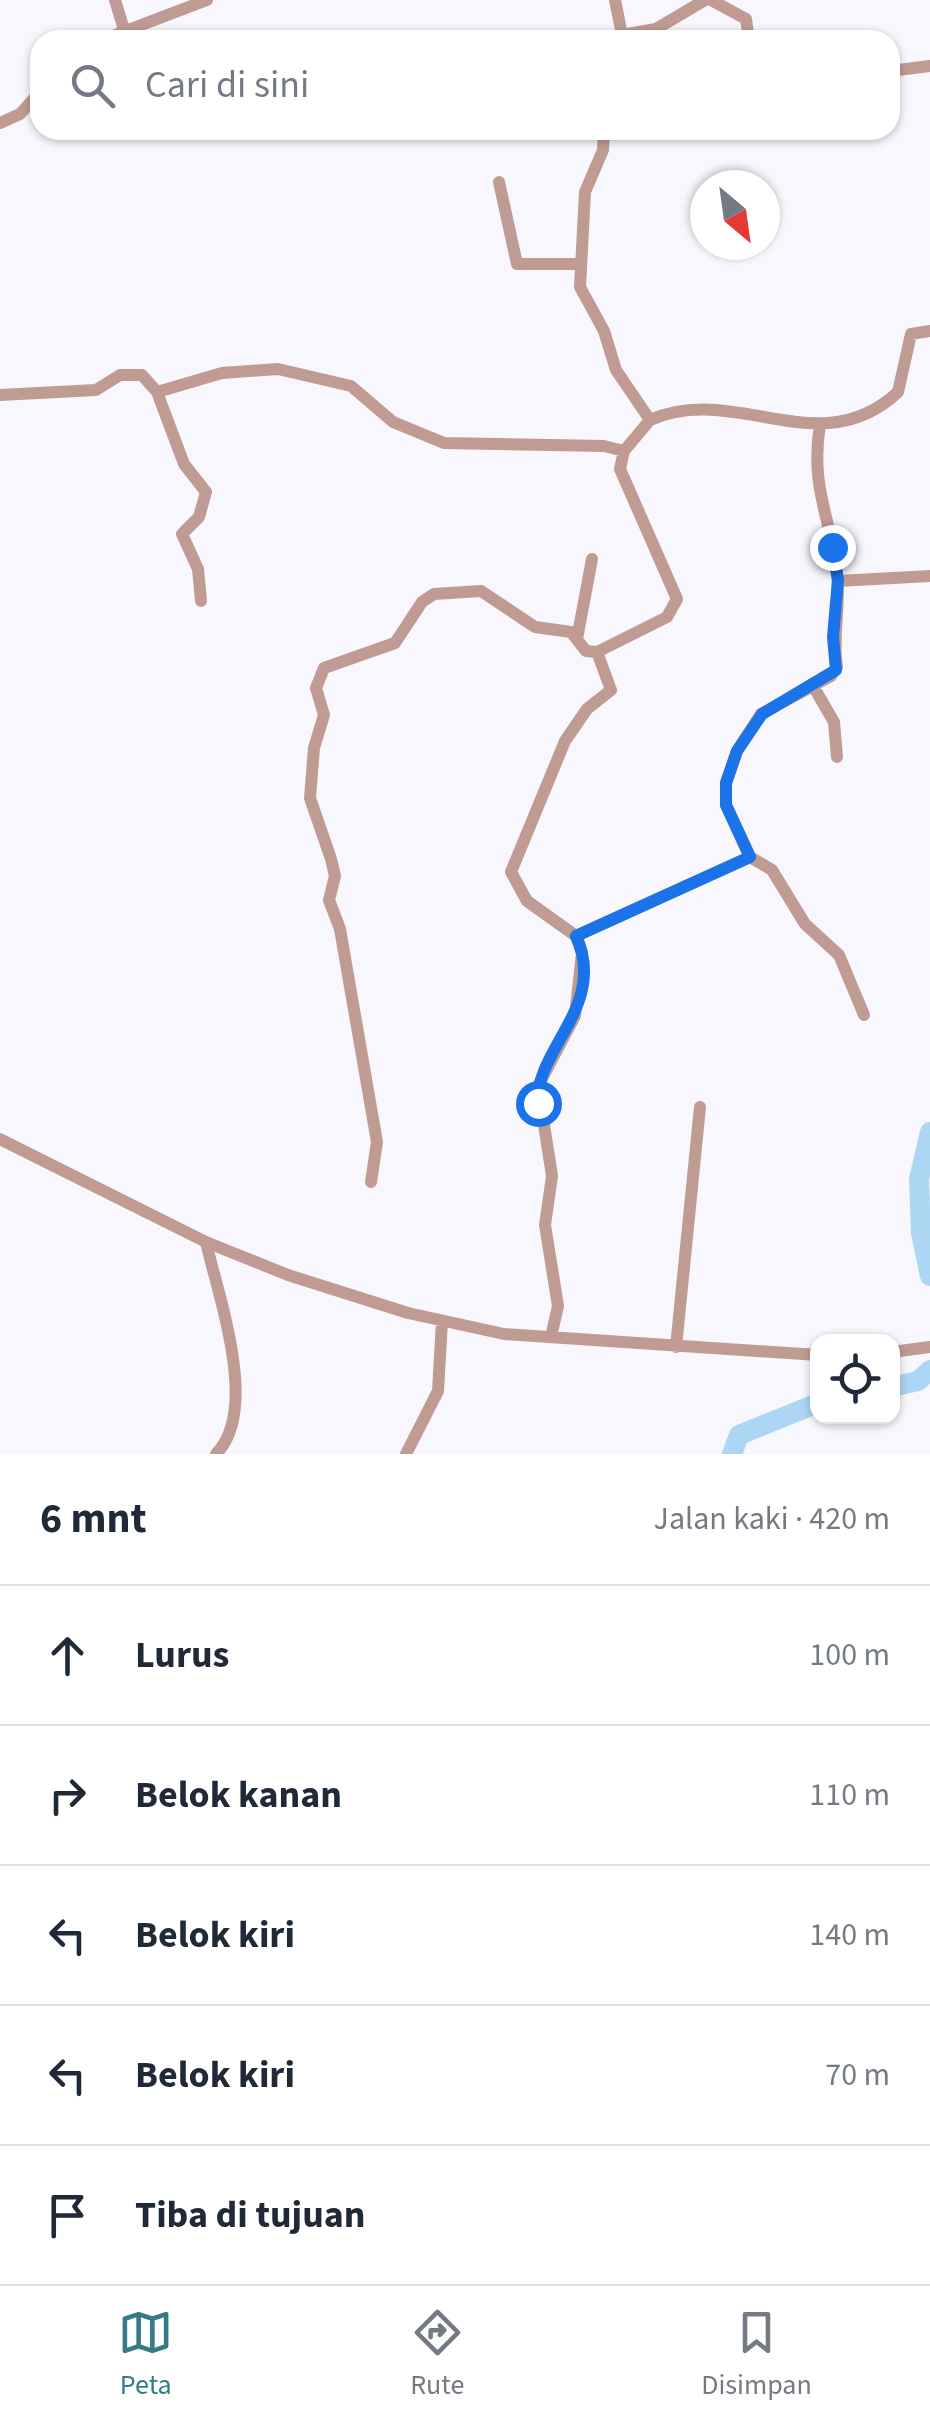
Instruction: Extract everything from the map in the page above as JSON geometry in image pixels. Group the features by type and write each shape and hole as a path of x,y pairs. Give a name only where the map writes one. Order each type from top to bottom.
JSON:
{"street":[{"path":"115,0 125,30"},
{"path":"133,30 207,0"},
{"path":"615,0 617,30"},
{"path":"652,30 708,0 746,19 748,30"},
{"path":"900,70 930,66"},
{"path":"0,123 15,118 30,102"},
{"path":"604,140 604,150 585,192 581,292 604,331 610,357 650,420"},
{"path":"498,182 518,264 581,264"},
{"path":"372,1182 377,1142 340,929 329,900 335,876 310,798 314,748 324,714 316,688 319,675 334,663 367,656 395,643 422,602 434,594 486,592 535,627 571,632 586,651 598,652 660,622 676,605 676,593 622,477 624,451 650,420 692,408 820,424 852,422 895,396 908,336 930,331"},
{"path":"157,392 222,373 278,369 351,386 393,422 444,443 604,446 624,451"},
{"path":"0,396 94,390 116,376 136,373 157,392 184,464 207,496 200,517 182,534 198,569 201,601"},
{"path":"820,424 817,490 838,580 833,637 836,670 762,714 737,751 726,783 726,805 750,857 772,870 805,924 839,955 864,1014"},
{"path":"577,639 592,558"},
{"path":"838,580 930,576"},
{"path":"550,1337 558,1306 545,1226 552,1176 538,1088 579,1001 582,953 576,936 528,901 511,872 565,741 587,709 611,690 598,652"},
{"path":"812,684 832,714 836,757"},
{"path":"576,936 750,857"},
{"path":"676,1347 700,1108"},
{"path":"0,1139 206,1242 340,1293 442,1321 504,1334 810,1355"},
{"path":"206,1242 231,1354 236,1402 234,1424 216,1454"},
{"path":"406,1454 438,1391 442,1321"},
{"path":"900,1351 926,1348"}],"waterway":[{"path":"930,1132 919,1179 921,1233 930,1276"},
{"path":"900,1385 918,1381 930,1370"},
{"path":"732,1454 739,1435 810,1406"}],"route":[{"path":"538,1103 541,1076 569,1030 579,1001 582,953 576,936 750,857 726,805 726,783 744,736 762,714 836,670 833,637 838,580 832,547"}]}
